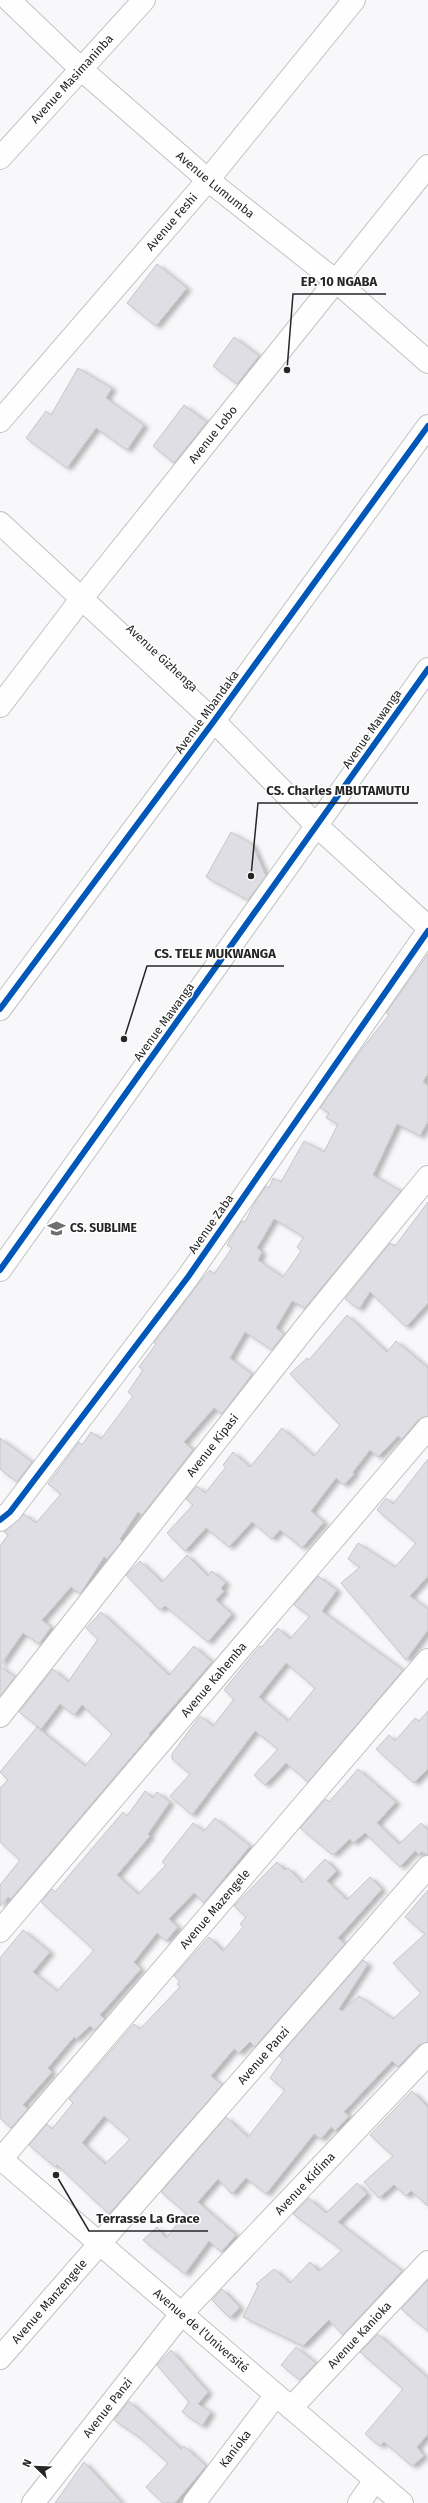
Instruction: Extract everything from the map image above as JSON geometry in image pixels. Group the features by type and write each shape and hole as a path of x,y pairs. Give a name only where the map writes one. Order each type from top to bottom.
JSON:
{"street":[{"name":"Avenue Lumumba","path":"9,0 82,70 208,180 337,282 428,362"},
{"name":"Avenue Masimaninba","path":"0,158 82,70 144,0"},
{"name":"Avenue Feshi","path":"0,421 208,180 354,0"},
{"name":"Avenue Lobo","path":"0,706 82,598 337,282 428,166"},
{"name":"Avenue Mbandaka","path":"0,1009 214,721 428,426"},
{"name":"Avenue Gizhenga","path":"0,523 214,721 317,826 428,927"},
{"name":"Avenue Mawanga","path":"0,1270 428,669"},
{"name":"Avenue Zaba","path":"0,1520 10,1512 188,1277 428,931"},
{"name":"Avenue Kipasi","path":"0,1716 308,1324 428,1177"},
{"name":"Avenue Kahemba","path":"0,1931 428,1428"},
{"name":"Avenue Mazengele","path":"1,2158 428,1660"},
{"name":"Avenue Panzi","path":"100,2245 428,1867"},
{"name":"Avenue Kidima","path":"182,2313 428,2054"},
{"name":"Avenue de l’Université","path":"1,2158 100,2245 182,2313 402,2503"},
{"name":"Avenue Manzengele","path":"0,2358 100,2245"},
{"name":"Avenue Kanioka","path":"283,2401 428,2262"},
{"name":"Avenue Panzi","path":"34,2503 182,2313"},
{"name":"Kanioka","path":"194,2503 283,2401"},
{"path":"359,2503 375,2480"}],"building":[{"path":"157,264 187,288 156,326 127,303"},
{"path":"234,337 259,356 237,384 213,366"},
{"path":"78,368 112,388 106,398 144,425 127,450 96,428 67,468 26,438 46,411 51,415"},
{"path":"184,405 207,422 174,463 153,446"},
{"path":"231,832 252,844 266,876 248,900 206,877"},
{"path":"428,954 428,1073 423,1082 428,1086 428,1121 420,1136 397,1124 373,1175 401,1191 305,1308 292,1301 276,1328 284,1334 272,1350 245,1332 230,1358 252,1374 244,1385 222,1414 214,1408 184,1442 193,1450 142,1515 138,1512 120,1539 122,1541 107,1559 104,1557 80,1594 71,1587 42,1620 51,1627 39,1644 23,1633 0,1666 0,1546 8,1535 4,1532 24,1514 36,1523 61,1494 48,1484 79,1442 82,1445 91,1432 101,1439 133,1396 128,1392 143,1370 139,1367 156,1344 154,1343 202,1279 210,1270 214,1274 232,1248 227,1245 235,1231 242,1221 245,1222 254,1204 266,1186 269,1188 273,1178 281,1182 304,1141 324,1152 338,1124 326,1118 329,1113 320,1108 364,1046 389,1015 386,1013","holes":["274,1219 304,1237 297,1247 301,1251 283,1277 258,1260 262,1252 257,1248"]},
{"path":"428,1202 428,1303 406,1327 370,1292 359,1309 345,1299 390,1243 395,1246"},
{"path":"347,1315 387,1352 396,1341 428,1368 428,1416 418,1420 402,1439 398,1436 378,1457 370,1450 353,1472 354,1474 344,1485 336,1478 311,1511 324,1522 302,1548 280,1530 272,1539 252,1522 229,1547 206,1528 185,1551 167,1533 193,1505 186,1499 197,1486 205,1493 226,1467 223,1465 233,1452 250,1467 282,1428 314,1456 340,1425 290,1374 307,1358 309,1360"},
{"path":"0,1438 32,1462 17,1482 0,1469"},
{"path":"428,1459 428,1576 410,1596 428,1609 428,1630 406,1660 341,1583 360,1567 348,1559 358,1543 395,1567 416,1543 377,1510 386,1498 393,1504"},
{"path":"187,1555 208,1576 212,1571 226,1583 221,1588 224,1591 216,1600 232,1614 208,1642 165,1606 160,1610 126,1575 140,1561 162,1582"},
{"path":"318,1576 337,1590 322,1611 403,1670 308,1782 286,1763 265,1785 254,1775 278,1749 255,1731 192,1815 170,1796 190,1774 172,1759 172,1754 200,1716 213,1726 234,1699 224,1690 260,1646 262,1647 278,1628 290,1639 310,1616 294,1605","holes":["286,1663 315,1688 288,1721 259,1697"]},
{"path":"101,1612 169,1675 194,1646 212,1662 149,1734 150,1735 11,1899 8,1897 0,1906 0,1885 20,1860 0,1842 0,1788 8,1780 0,1772 37,1727 85,1766 112,1734 82,1705 74,1715 60,1704 41,1729 19,1712 53,1669 68,1682 98,1639 86,1628"},
{"path":"0,1666 15,1677 0,1696"},
{"path":"428,1711 428,1769 414,1783 376,1749 389,1735 395,1741 415,1718 419,1721"},
{"path":"358,1769 396,1802 377,1823 399,1844 421,1823 428,1830 428,1855 421,1852 419,1855 415,1851 400,1867 365,1833 353,1843 350,1839 333,1855 300,1828 326,1799 329,1802"},
{"path":"145,1791 153,1798 157,1792 170,1802 148,1834 150,1836 117,1875 138,1894 166,1865 162,1862 193,1823 204,1831 215,1818 250,1846 204,1903 194,1893 169,1919 178,1927 166,1941 157,1933 134,1962 141,1969 100,2015 105,2019 95,2030 90,2026 76,2039 74,2037 48,2068 52,2072 23,2105 28,2109 11,2128 0,2118 0,1958 23,1930 50,1952 33,1972 57,1991 94,1950 41,1902 52,1889 55,1892 123,1812 127,1816"},
{"path":"325,1859 337,1871 327,1881 347,1900 370,1877 382,1889 338,1938 345,1944 255,2047 250,2042 239,2053 234,2049 211,2076 222,2085 109,2214 57,2165 55,2167 29,2145 47,2124 52,2129 73,2103 69,2099 134,2024 140,2029 180,1987 177,1984 180,1981 174,1976 209,1937 223,1951 243,1927 240,1924 246,1917 234,1906 277,1862 285,1870 288,1868 302,1883","holes":["104,2116 130,2139 105,2164 82,2143"]},
{"path":"428,1890 428,2042 419,2045 398,2067 392,2061 344,2112 349,2116 335,2131 331,2127 321,2139 314,2134 266,2194 246,2178 232,2194 218,2179 198,2202 236,2235 221,2252 209,2241 185,2274 143,2240 157,2227 166,2238 186,2213 161,2192 226,2117 248,2137 285,2090 270,2078 283,2059 279,2056 363,1960 368,1964 339,2009 342,2011 359,1996 393,2019 421,1993 393,1963 425,1934 405,1917"},
{"path":"412,2091 428,2107 428,2206 411,2191 406,2196 394,2185 379,2198 364,2182 393,2156 370,2135"},
{"path":"357,2183 367,2194 338,2222 402,2271 343,2335 329,2320 303,2346 243,2317 258,2286 256,2284 274,2269 290,2283 310,2262 319,2271 342,2250 293,2214 309,2198 326,2213"},
{"path":"428,2280 428,2331 401,2309"},
{"path":"222,2289 240,2307 230,2318 212,2300"},
{"path":"378,2334 428,2378 428,2434 417,2447 424,2456 412,2466 384,2442 380,2446 365,2434 403,2389 360,2352"},
{"path":"296,2347 316,2363 300,2380 281,2365"},
{"path":"171,2350 208,2392 198,2404 211,2412 202,2426 182,2412 189,2402 157,2365"},
{"path":"129,2401 181,2449 184,2446 206,2466 175,2503 163,2503 146,2487 168,2463 139,2437 114,2420"},
{"path":"84,2462 97,2476 122,2503 55,2503"}],"cycle path":[{"path":"0,1009 214,721 428,426"},
{"path":"0,1270 428,669"},
{"path":"0,1520 10,1512 188,1277 428,931"}],"place":[{"name":"EP. 10 NGABA","path":"287,370"},
{"name":"CS. Charles MBUTAMUTU","path":"251,876"},
{"name":"CS. TELE MUKWANGA","path":"124,1039"},
{"name":"CS. SUBLIME","path":"57,1228"},
{"name":"Terrasse La Grace","path":"56,2175"}]}
